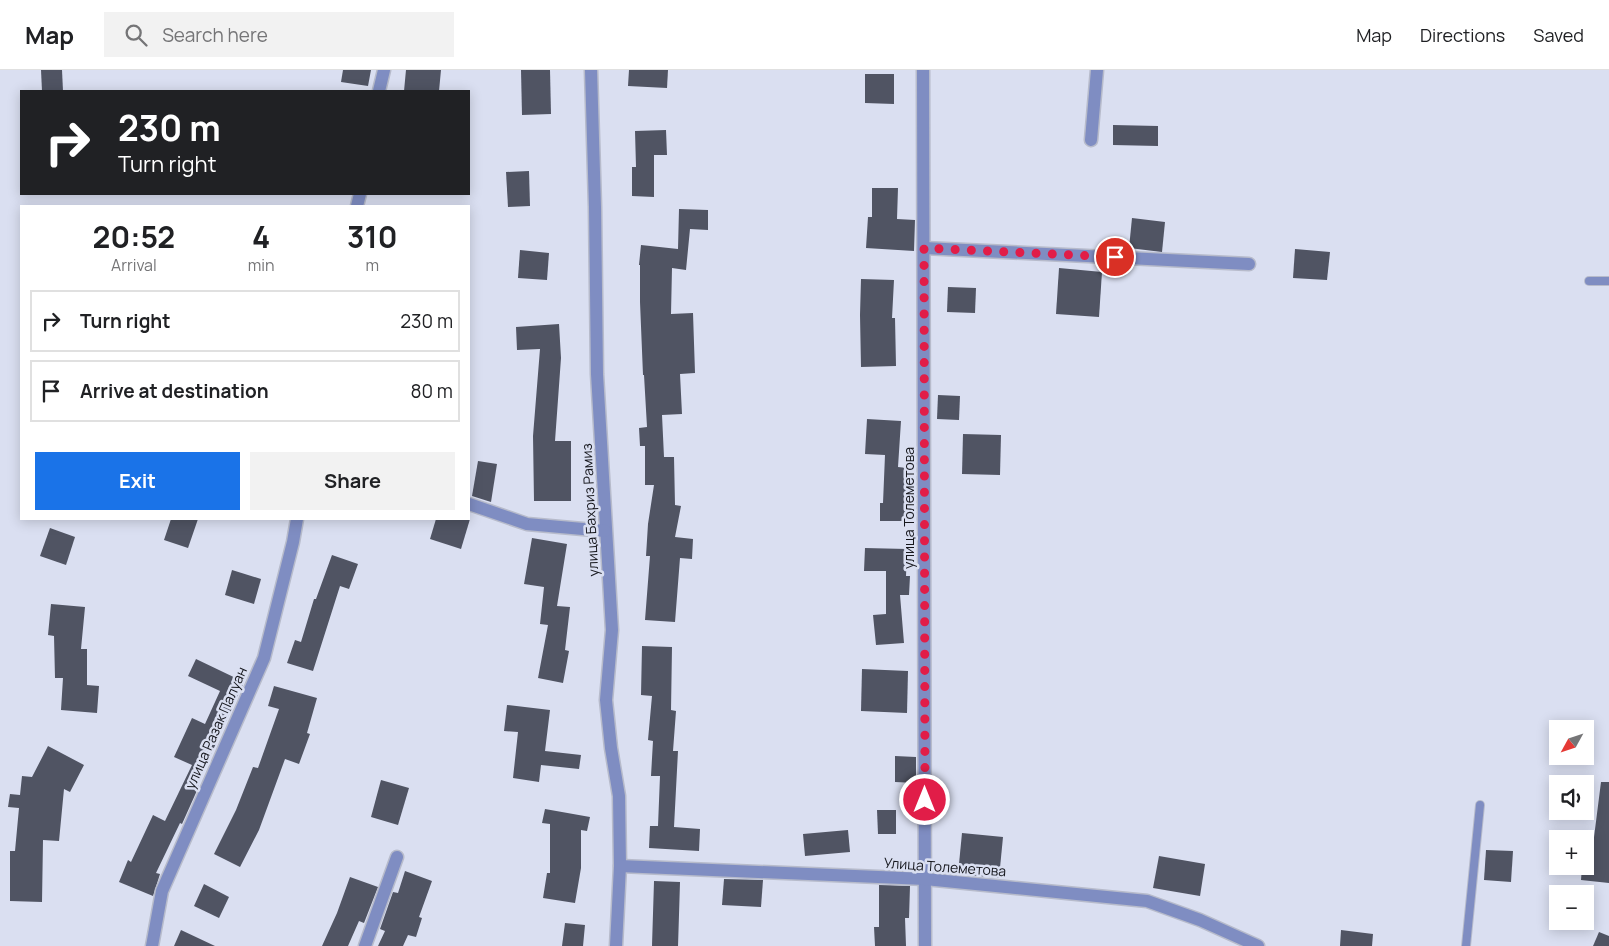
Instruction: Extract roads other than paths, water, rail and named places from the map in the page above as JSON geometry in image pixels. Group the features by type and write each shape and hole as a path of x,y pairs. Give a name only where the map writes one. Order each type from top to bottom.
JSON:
{"street":[{"path":"380,90 384,70"},
{"name":"улица Бахриз Рамиз","path":"591,70 597,374 612,630 606,700 619,796 620,866 616,946"},
{"name":"улица Толеметова","path":"923,70 925,946"},
{"path":"1091,140 1097,70"},
{"path":"924,248 1249,264"},
{"path":"470,504 527,524 606,531"},
{"name":"улица Разак Палуан","path":"152,946 162,891 264,658 297,520"},
{"path":"365,946 397,857"},
{"name":"Улица Толеметова","path":"620,866 926,879 1147,901 1200,920 1258,946"}],"lane":[{"path":"1589,280 1609,281"},
{"path":"1466,946 1480,805"}]}
